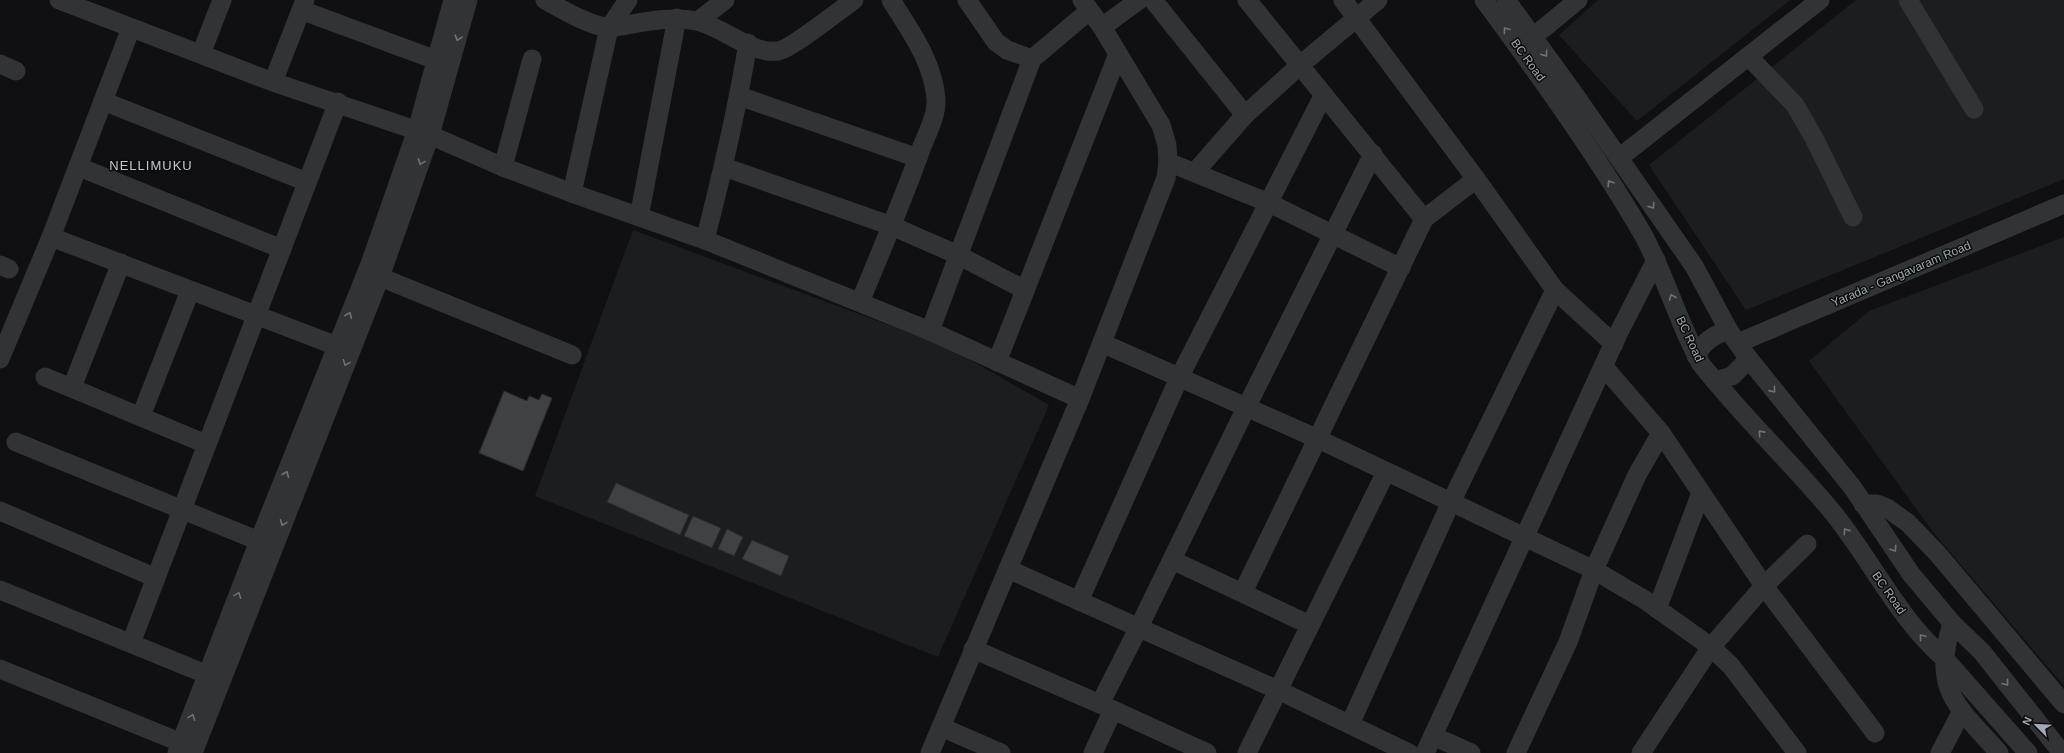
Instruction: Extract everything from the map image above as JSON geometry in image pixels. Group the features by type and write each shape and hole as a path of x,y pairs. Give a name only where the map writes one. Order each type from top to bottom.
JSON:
{"street":[{"path":"201,54 222,0"},
{"path":"184,750 208,675 259,541 424,132 436,60 453,0"},
{"path":"184,750 380,277 424,132 468,0"},
{"path":"545,0 583,20 609,28 677,18 698,21 764,50 779,51 854,0"},
{"path":"572,193 609,28 628,0"},
{"path":"698,21 725,0"},
{"path":"860,302 892,226 918,158 931,121 936,101 933,81 925,55 891,0"},
{"path":"967,0 996,42 1007,50 1032,59"},
{"path":"1102,27 1139,0"},
{"path":"1153,0 1245,115"},
{"path":"1247,0 1323,96 1373,154 1424,219"},
{"path":"1343,0 1476,179 1554,290 1614,344"},
{"path":"1195,172 1245,115 1299,66 1378,0"},
{"name":"BC Road","path":"1484,0 1561,106 1640,230 1656,260 1696,356 1715,381 1831,510 1899,608 1930,646 1944,658 2028,753"},
{"path":"1506,0 1694,266 1734,337 1749,359 1863,504 1911,574 1952,623 1982,652 2062,753"},
{"path":"1532,37 1578,0"},
{"path":"1619,158 1820,0"},
{"path":"1908,0 1974,109"},
{"path":"62,1 273,82 338,102 424,132 503,167 704,240 930,331 1080,399"},
{"path":"273,82 303,5 436,60"},
{"path":"930,331 1032,59 1086,6 1102,27 1161,125 1167,145 1168,162 1166,178 1080,399 930,753"},
{"path":"639,217 677,18"},
{"path":"0,359 25,296 51,237 131,28"},
{"path":"704,240 724,167 739,96 748,43"},
{"path":"997,362 1118,54"},
{"path":"1748,56 1795,105 1814,138 1853,217"},
{"path":"503,167 532,59"},
{"path":"739,96 918,158"},
{"path":"1079,601 1179,378 1323,96"},
{"path":"103,101 307,182"},
{"path":"131,643 338,102"},
{"path":"1093,753 1106,707 1139,627 1246,408 1373,154"},
{"path":"1168,162 1268,203 1401,268"},
{"path":"78,167 282,249"},
{"path":"724,167 892,226 958,255 1025,290"},
{"path":"1243,592 1424,219 1476,179"},
{"name":"Yarada - Gangavaram Road","path":"1734,337 2064,204"},
{"path":"51,237 337,346"},
{"path":"1425,753 1614,344 1656,260"},
{"path":"72,387 121,264"},
{"path":"380,277 572,355"},
{"path":"1350,724 1451,502 1554,290"},
{"path":"141,416 190,291"},
{"path":"1696,356 1701,346 1718,334 1734,337"},
{"path":"1102,343 1318,440 1525,536 1594,570 1657,609 1711,647 1731,666 1797,753"},
{"path":"1715,381 1732,376 1749,359"},
{"path":"1604,367 1661,433 1764,586 1876,733"},
{"path":"45,377 206,444"},
{"path":"1516,753 1568,642 1594,570 1637,475 1661,433"},
{"path":"16,442 259,541"},
{"path":"1248,753 1386,472"},
{"path":"1657,609 1701,493"},
{"path":"1863,504 1876,504 1887,508 1908,523 1938,553 2064,704"},
{"path":"0,511 156,578"},
{"path":"1640,753 1711,647 1764,586 1807,544"},
{"path":"1172,560 1243,592 1310,626"},
{"path":"1008,569 1278,690 1409,753"},
{"path":"2,597 131,643 208,675"},
{"path":"1952,623 1944,658 1944,676 1948,691 1962,711 1999,753"},
{"path":"973,649 1207,753"},
{"path":"0,669 184,750"},
{"path":"1940,753 1962,711"},
{"path":"941,727 1001,753"},
{"path":"1433,736 1471,753"}],"shaded area":[{"path":"1598,0 1790,0 1637,121 1559,35"},
{"path":"1856,0 2064,0 2064,179 1746,310 1649,165"},
{"path":"633,230 948,347 1049,405 938,657 535,496"},
{"path":"2064,237 2064,686 1933,532 1809,361 1869,311"}],"building":[{"path":"504,391 527,401 529,396 539,400 542,394 552,398 523,471 479,453"},
{"path":"616,483 689,515 680,535 607,502"},
{"path":"693,516 721,528 712,548 684,536"},
{"path":"727,529 743,537 734,556 718,549"},
{"path":"752,540 789,556 781,576 742,559"}],"district":[{"name":"NELLIMUKU","path":"151,165"}]}
